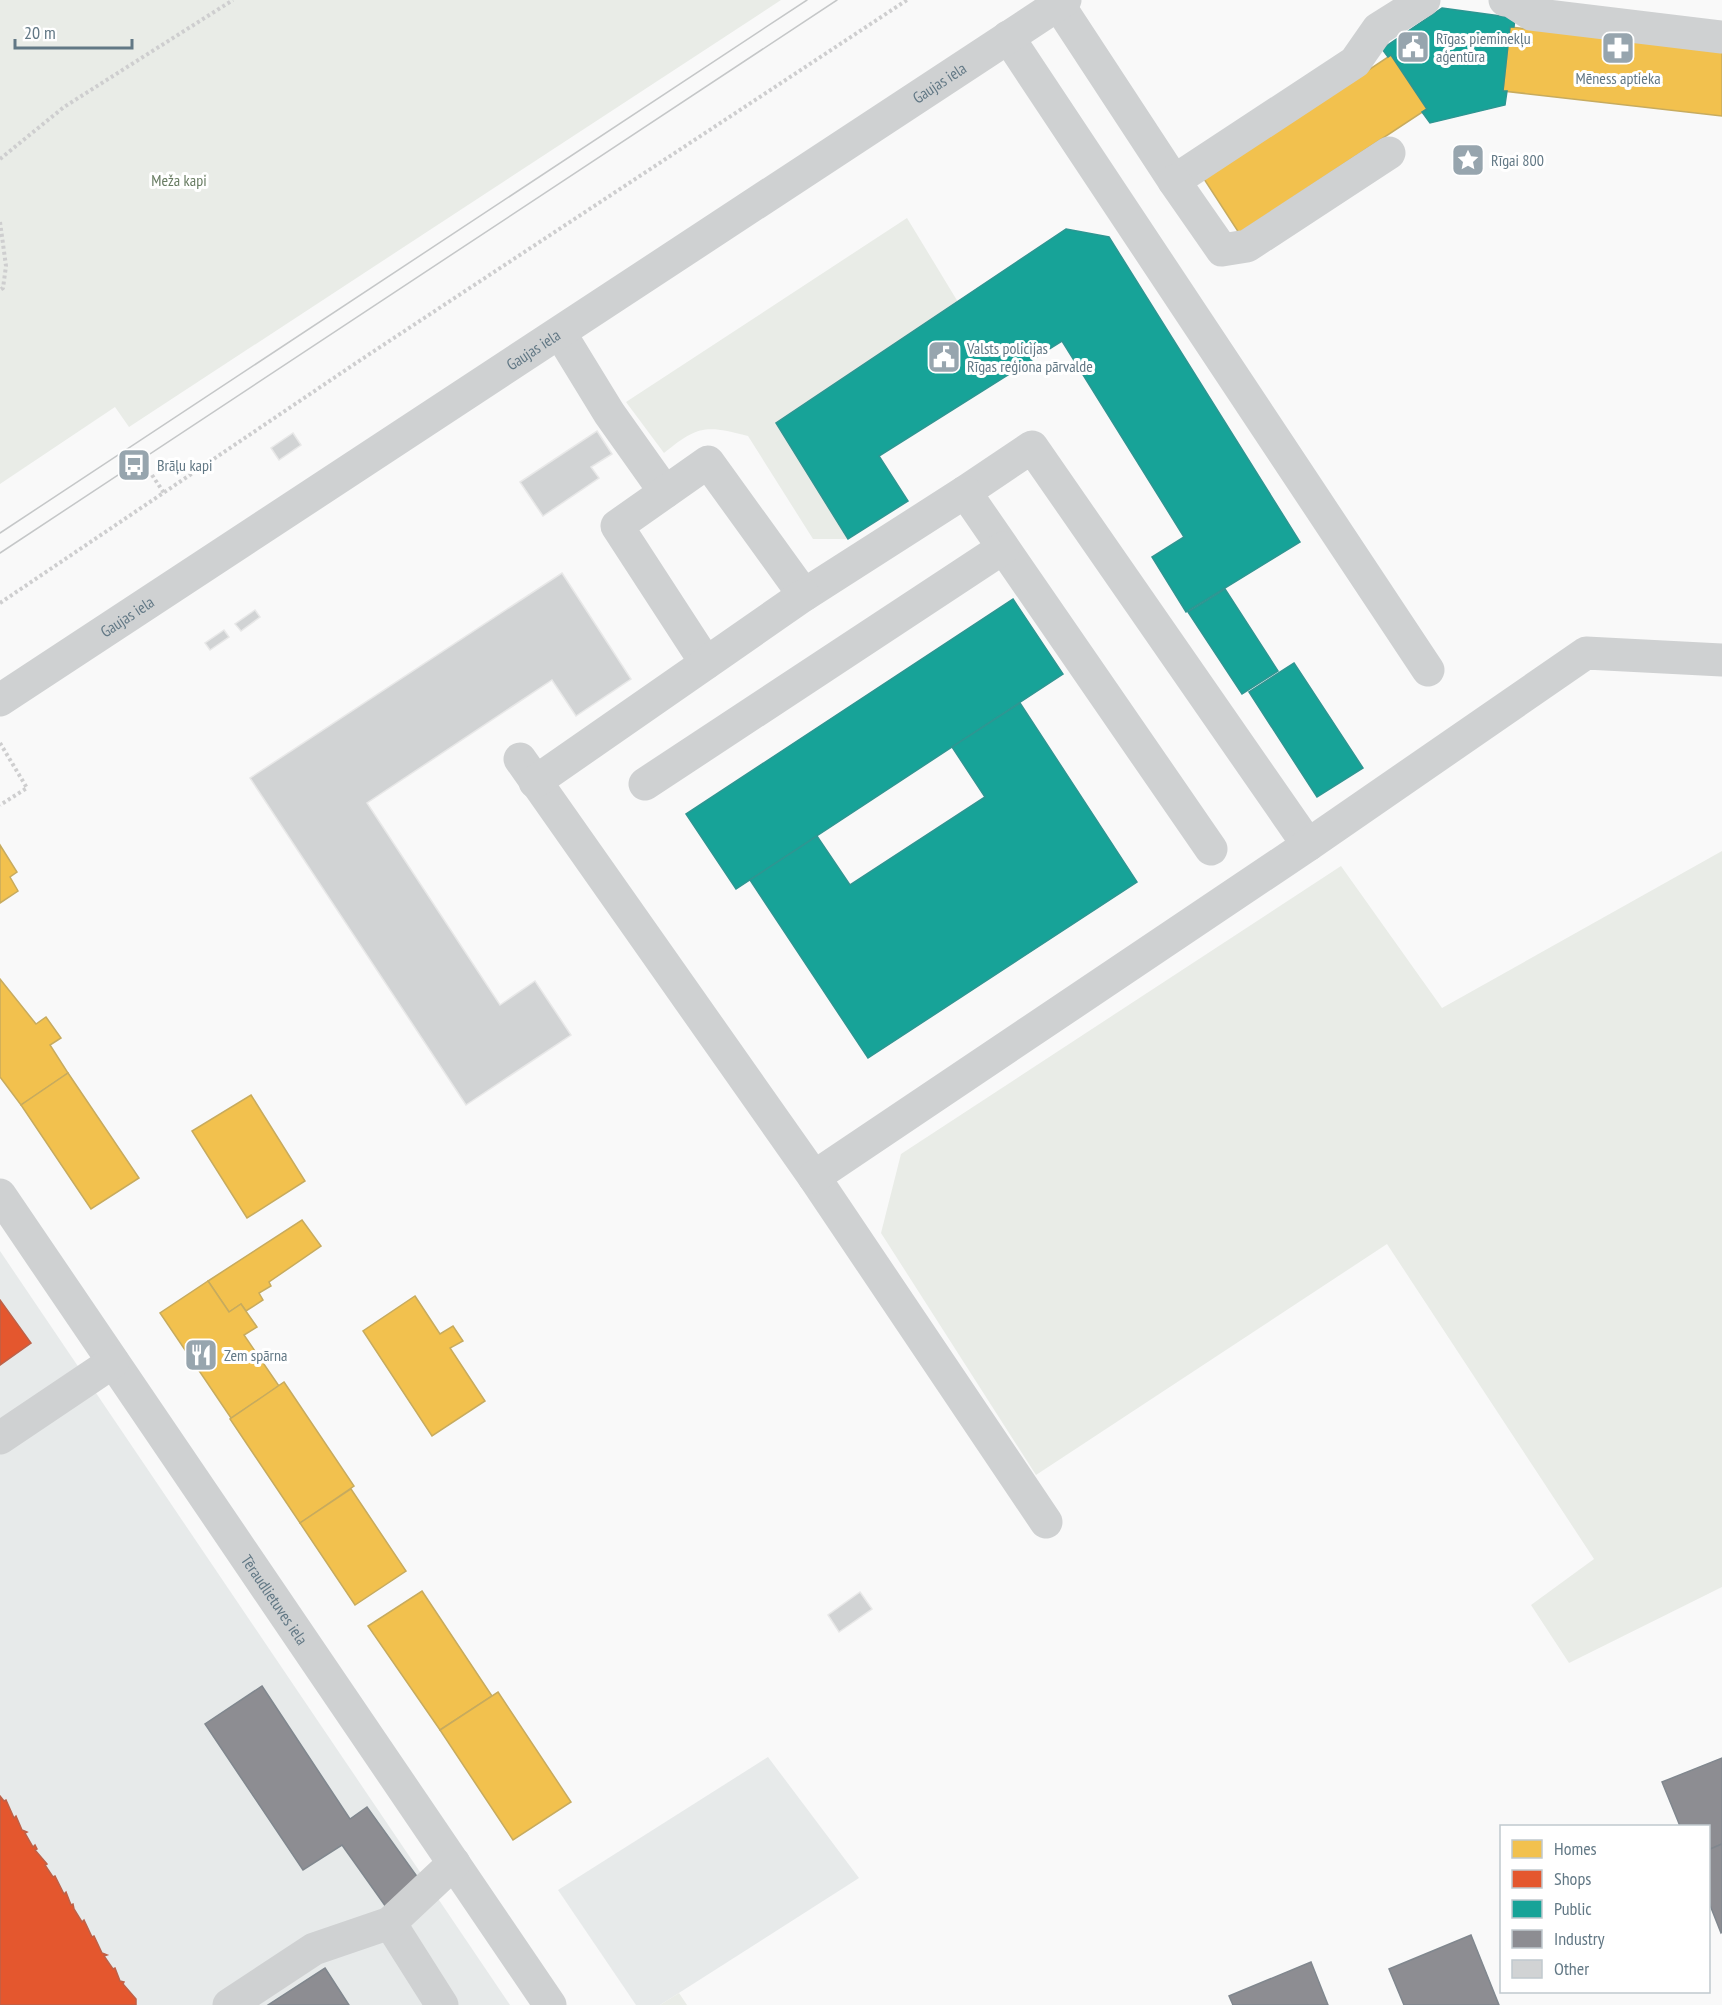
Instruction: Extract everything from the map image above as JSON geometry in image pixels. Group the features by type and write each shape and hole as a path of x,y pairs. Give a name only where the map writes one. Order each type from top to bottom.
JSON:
{"street":[{"path":"1174,181 1355,62 1378,29 1424,0"},
{"path":"1505,0 1531,14 1722,37"},
{"path":"1062,2 1174,181 1222,250 1247,246 1389,153"},
{"name":"Gaujas iela","path":"0,700 1062,2"},
{"path":"1008,37 1428,670"},
{"path":"560,333 609,413 665,492"},
{"path":"1046,1522 814,1177 527,771 706,663 804,595 1032,447 1308,845"},
{"path":"706,663 617,526 708,462 804,595"},
{"path":"965,492 1211,849"},
{"path":"645,784 1004,548"},
{"path":"814,1177 1308,845 1586,653 1722,660"},
{"name":"Tēraudlietuves iela","path":"0,1195 550,2005"},
{"path":"0,1438 113,1362"},
{"path":"229,2005 314,1949 390,1923 454,1863"},
{"path":"390,1923 442,2005"}],"path":[{"path":"0,159 64,107 233,0"},
{"path":"0,603 907,0"},
{"path":"0,222 6,266 3,288 0,290"},
{"path":"152,475 164,493"},
{"path":"0,743 27,788 0,805"}],"shaded area":[{"path":"0,1251 71,1356 510,2005 0,2005"},
{"path":"768,1757 859,1878 660,2005 636,2005 558,1890"}],"green space":[{"name":"Meža kapi","path":"0,0 781,0 129,427 115,407 0,484"},
{"path":"907,218 958,302 776,423 848,539 813,539 748,436 722,430 703,430 694,432 664,453 626,402"},
{"path":"1722,851 1722,1587 1569,1663 1531,1605 1594,1559 1387,1244 1036,1475 881,1233 901,1154 1341,866 1442,1008"},
{"path":"679,1993 687,2005 660,2005"}],"building: Homes":[{"path":"1510,27 1722,51 1722,116 1503,91"},
{"path":"1391,55 1427,109 1239,233 1204,179"},
{"path":"0,845 17,872 10,877 18,891 0,903"},
{"path":"0,979 36,1024 46,1017 61,1038 50,1045 68,1073 21,1105 0,1077"},
{"path":"68,1073 139,1178 91,1209 21,1105"},
{"path":"251,1095 305,1181 247,1218 192,1131"},
{"path":"302,1220 321,1246 269,1282 271,1286 259,1293 263,1300 246,1311 241,1304 229,1312 208,1281"},
{"path":"208,1281 229,1312 241,1304 257,1327 244,1335 279,1386 231,1418 160,1313"},
{"path":"415,1296 440,1334 453,1326 463,1341 450,1348 485,1401 432,1436 363,1331"},
{"path":"284,1382 354,1486 300,1523 230,1419"},
{"path":"351,1489 406,1571 355,1605 300,1523"},
{"path":"422,1591 492,1696 440,1730 368,1626"},
{"path":"498,1692 571,1802 513,1840 440,1730"}],"building: Shops":[{"path":"0,1300 31,1343 0,1365"},
{"path":"0,1796 4,1801 6,1800 22,1830 27,1832 25,1833 33,1847 35,1845 37,1849 35,1850 47,1864 45,1865 53,1877 55,1876 64,1894 66,1892 71,1905 73,1904 82,1922 84,1920 102,1953 107,1955 104,1956 113,1969 115,1968 120,1981 124,1982 123,1984 136,1999 136,2005 0,2005"}],"building: Public":[{"path":"1442,8 1515,18 1514,27 1510,27 1503,91 1507,91 1505,105 1430,123 1422,112 1427,109 1391,55 1388,57 1382,49"},
{"path":"1066,229 1109,237 1300,542 1186,612 1152,557 1184,537 1062,341 879,456 908,501 848,539 776,423"},
{"path":"1225,589 1278,671 1242,694 1188,612"},
{"path":"1013,599 1063,674 736,889 686,814"},
{"path":"1294,663 1363,768 1317,797 1249,692"},
{"path":"1020,703 1137,882 868,1058 750,880 817,836 850,885 985,797 952,747"}],"building: Industry":[{"path":"262,1686 350,1819 367,1807 421,1882 386,1907 342,1845 303,1870 205,1724"},
{"path":"1722,1758 1722,1844 1710,1849 1710,1825 1680,1825 1662,1782"},
{"path":"1722,1844 1721,1933 1710,1905 1710,1849"},
{"path":"1471,1935 1499,2005 1404,2005 1389,1969"},
{"path":"1311,1962 1328,2005 1233,2005 1229,1996"},
{"path":"325,1968 349,2005 268,2005"}],"building: Other":[{"path":"597,431 612,454 591,467 599,478 543,516 520,482"},
{"path":"293,433 301,445 279,460 271,448"},
{"path":"562,573 631,679 576,716 552,680 367,803 500,1005 535,981 571,1035 466,1105 250,778"},
{"path":"255,610 260,617 241,631 235,624"},
{"path":"224,630 229,637 210,650 205,643"},
{"path":"860,1592 872,1609 839,1632 828,1615"}],"tram line":[{"path":"0,533 807,0"},
{"path":"0,553 837,0"}],"place":[{"name":"Rīgas pieminekļu aģentūra","path":"1413,47"},
{"name":"Mēness aptieka","path":"1618,48"},
{"name":"Rīgai 800","path":"1468,160"},
{"name":"Valsts policijas Rīgas reģiona pārvalde","path":"944,357"},
{"name":"Brāļu kapi","path":"134,465"},
{"name":"Zem spārna","path":"201,1355"}]}
